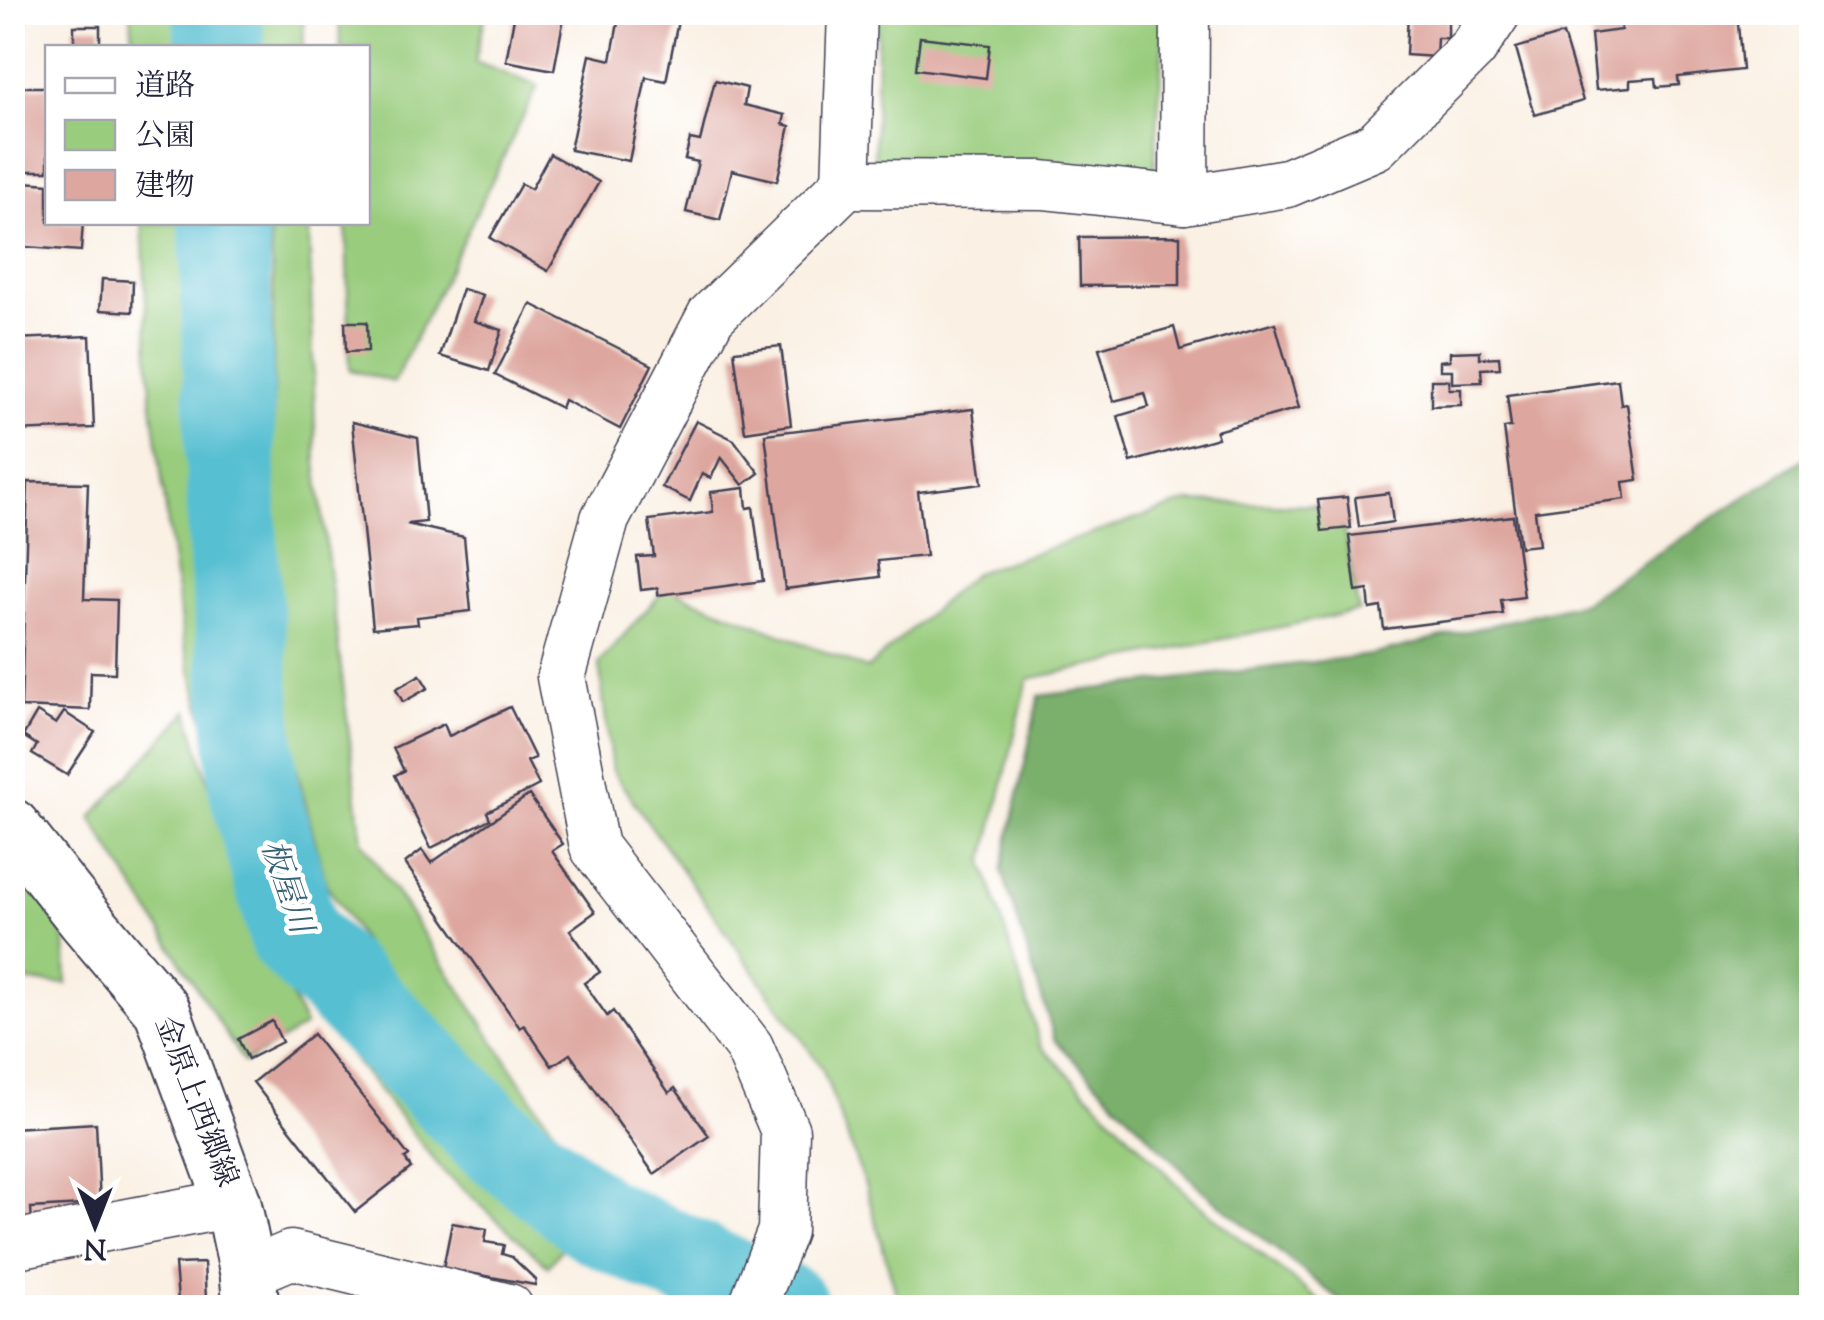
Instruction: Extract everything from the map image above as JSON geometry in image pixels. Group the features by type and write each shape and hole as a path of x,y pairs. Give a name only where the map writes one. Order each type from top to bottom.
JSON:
{"main road":[{"name":"金原上西郷線","path":"12,827 162,1010 233,1203 250,1290"}],"street":[{"path":"752,1308 782,1231 784,1131 749,1047 594,847 561,677 605,519 711,316 846,184 852,12"},
{"path":"1184,200 1185,12"},
{"path":"846,184 1043,186 1184,200 1287,183 1375,146 1473,48 1497,12"},
{"path":"12,1246 233,1203"},
{"path":"250,1290 290,1255 509,1308"}],"green space":[{"path":"131,13 192,13 193,45 133,45"},
{"path":"253,13 303,13 304,45 256,45"},
{"path":"339,13 486,13 475,62 538,86 394,382 350,370 346,225 370,225 370,45 340,45"},
{"path":"878,13 1165,13 1154,175 874,161"},
{"path":"142,225 199,225 204,386 219,629 238,734 297,912 354,1013 447,1122 578,1228 548,1266 443,1171 345,1049 271,922 209,740 183,639 151,397"},
{"path":"269,225 309,225 316,462 362,841 541,1112 605,1192 594,1208 430,1047 326,884 291,746 274,586 273,275"},
{"path":"1811,454 1811,1307 1348,1307 1203,1191 1055,1040 1002,871 1039,696 1371,655 1583,602"},
{"path":"1187,502 1315,505 1344,531 1359,611 1028,679 984,863 1041,1046 1195,1202 1327,1307 900,1307 865,1185 822,1068 612,771 599,663 666,588 867,669 974,573"},
{"path":"188,711 233,871 305,1026 244,1063 91,818"},
{"path":"12,870 48,903 65,938 67,984 13,981"}],"building":[{"path":"515,12 565,12 554,70 506,61"},
{"path":"620,12 678,21 666,81 646,77 629,161 570,150 590,55 611,60"},
{"path":"1408,12 1458,12 1458,19 1448,19 1448,38 1437,38 1436,57 1406,55"},
{"path":"1619,12 1737,12 1742,70 1678,77 1679,85 1657,87 1656,78 1630,80 1630,87 1596,90 1591,34 1621,30"},
{"path":"74,26 100,26 100,45 74,45"},
{"path":"1563,34 1583,101 1535,115 1516,48"},
{"path":"920,37 990,45 986,78 916,69"},
{"path":"715,80 747,88 744,105 785,115 783,124 790,126 777,181 732,170 720,220 686,212 698,162 685,159 690,139 700,141"},
{"path":"12,87 45,87 45,171 12,171"},
{"path":"550,154 599,182 548,271 490,238 521,184 531,189"},
{"path":"12,181 45,184 45,225 83,225 81,251 12,246"},
{"path":"1180,236 1180,285 1080,286 1079,237"},
{"path":"102,279 133,281 132,312 100,310"},
{"path":"462,289 483,295 474,321 502,330 489,371 440,356"},
{"path":"531,304 652,365 620,429 564,400 561,408 495,375"},
{"path":"345,322 367,322 368,351 346,352"},
{"path":"1275,323 1299,408 1216,431 1218,438 1131,462 1118,416 1149,407 1145,393 1114,401 1099,348 1174,327 1180,350"},
{"path":"90,336 94,428 12,431 12,339"},
{"path":"781,346 791,425 745,432 734,351"},
{"path":"1480,351 1480,358 1499,357 1500,368 1481,369 1482,382 1452,383 1452,370 1440,370 1440,361 1450,360 1450,352"},
{"path":"1431,380 1449,380 1449,389 1461,389 1461,405 1431,406"},
{"path":"1618,380 1621,405 1627,404 1638,480 1623,482 1625,499 1535,511 1539,545 1520,547 1504,428 1511,427 1507,395"},
{"path":"973,409 982,484 918,492 926,556 878,561 880,577 785,589 765,434"},
{"path":"696,421 734,440 759,473 743,485 721,457 711,478 702,474 690,501 662,487"},
{"path":"352,422 418,438 426,522 407,524 464,537 471,611 417,617 418,624 373,628"},
{"path":"28,482 88,483 84,599 117,600 115,673 91,672 90,710 21,707"},
{"path":"745,488 747,508 753,507 763,581 658,595 658,588 641,590 637,557 654,556 649,520 713,512 711,492"},
{"path":"1389,493 1393,522 1359,527 1355,497"},
{"path":"1347,497 1351,528 1322,531 1318,500"},
{"path":"12,498 25,500 16,576 12,576"},
{"path":"1513,516 1524,597 1501,600 1503,614 1384,629 1381,607 1370,609 1368,590 1356,592 1349,536"},
{"path":"420,675 428,688 403,702 396,689"},
{"path":"510,707 535,758 527,761 539,785 487,812 490,819 431,848 395,775 404,771 393,748 444,724 449,736"},
{"path":"37,712 56,724 64,712 95,732 67,775 32,754 37,745 23,736"},
{"path":"529,795 563,844 552,851 595,912 570,930 600,972 584,983 607,1016 613,1011 669,1093 675,1088 709,1136 654,1174 570,1054 552,1066 524,1025 520,1028 405,863 422,850 431,863"},
{"path":"272,1021 282,1042 248,1059 238,1039"},
{"path":"313,1034 409,1156 405,1159 411,1168 355,1212 253,1082"},
{"path":"96,1123 100,1204 31,1208 32,1222 12,1223 12,1128"},
{"path":"452,1223 487,1229 485,1242 504,1245 502,1254 512,1257 536,1280 535,1285 443,1268"},
{"path":"204,1263 206,1299 178,1301 175,1264"}],"waterway":[{"name":"板屋川","path":"218,12 220,45"},
{"name":"板屋川","path":"224,225 233,549 254,790 294,936 491,1135 596,1219 784,1308"}]}
